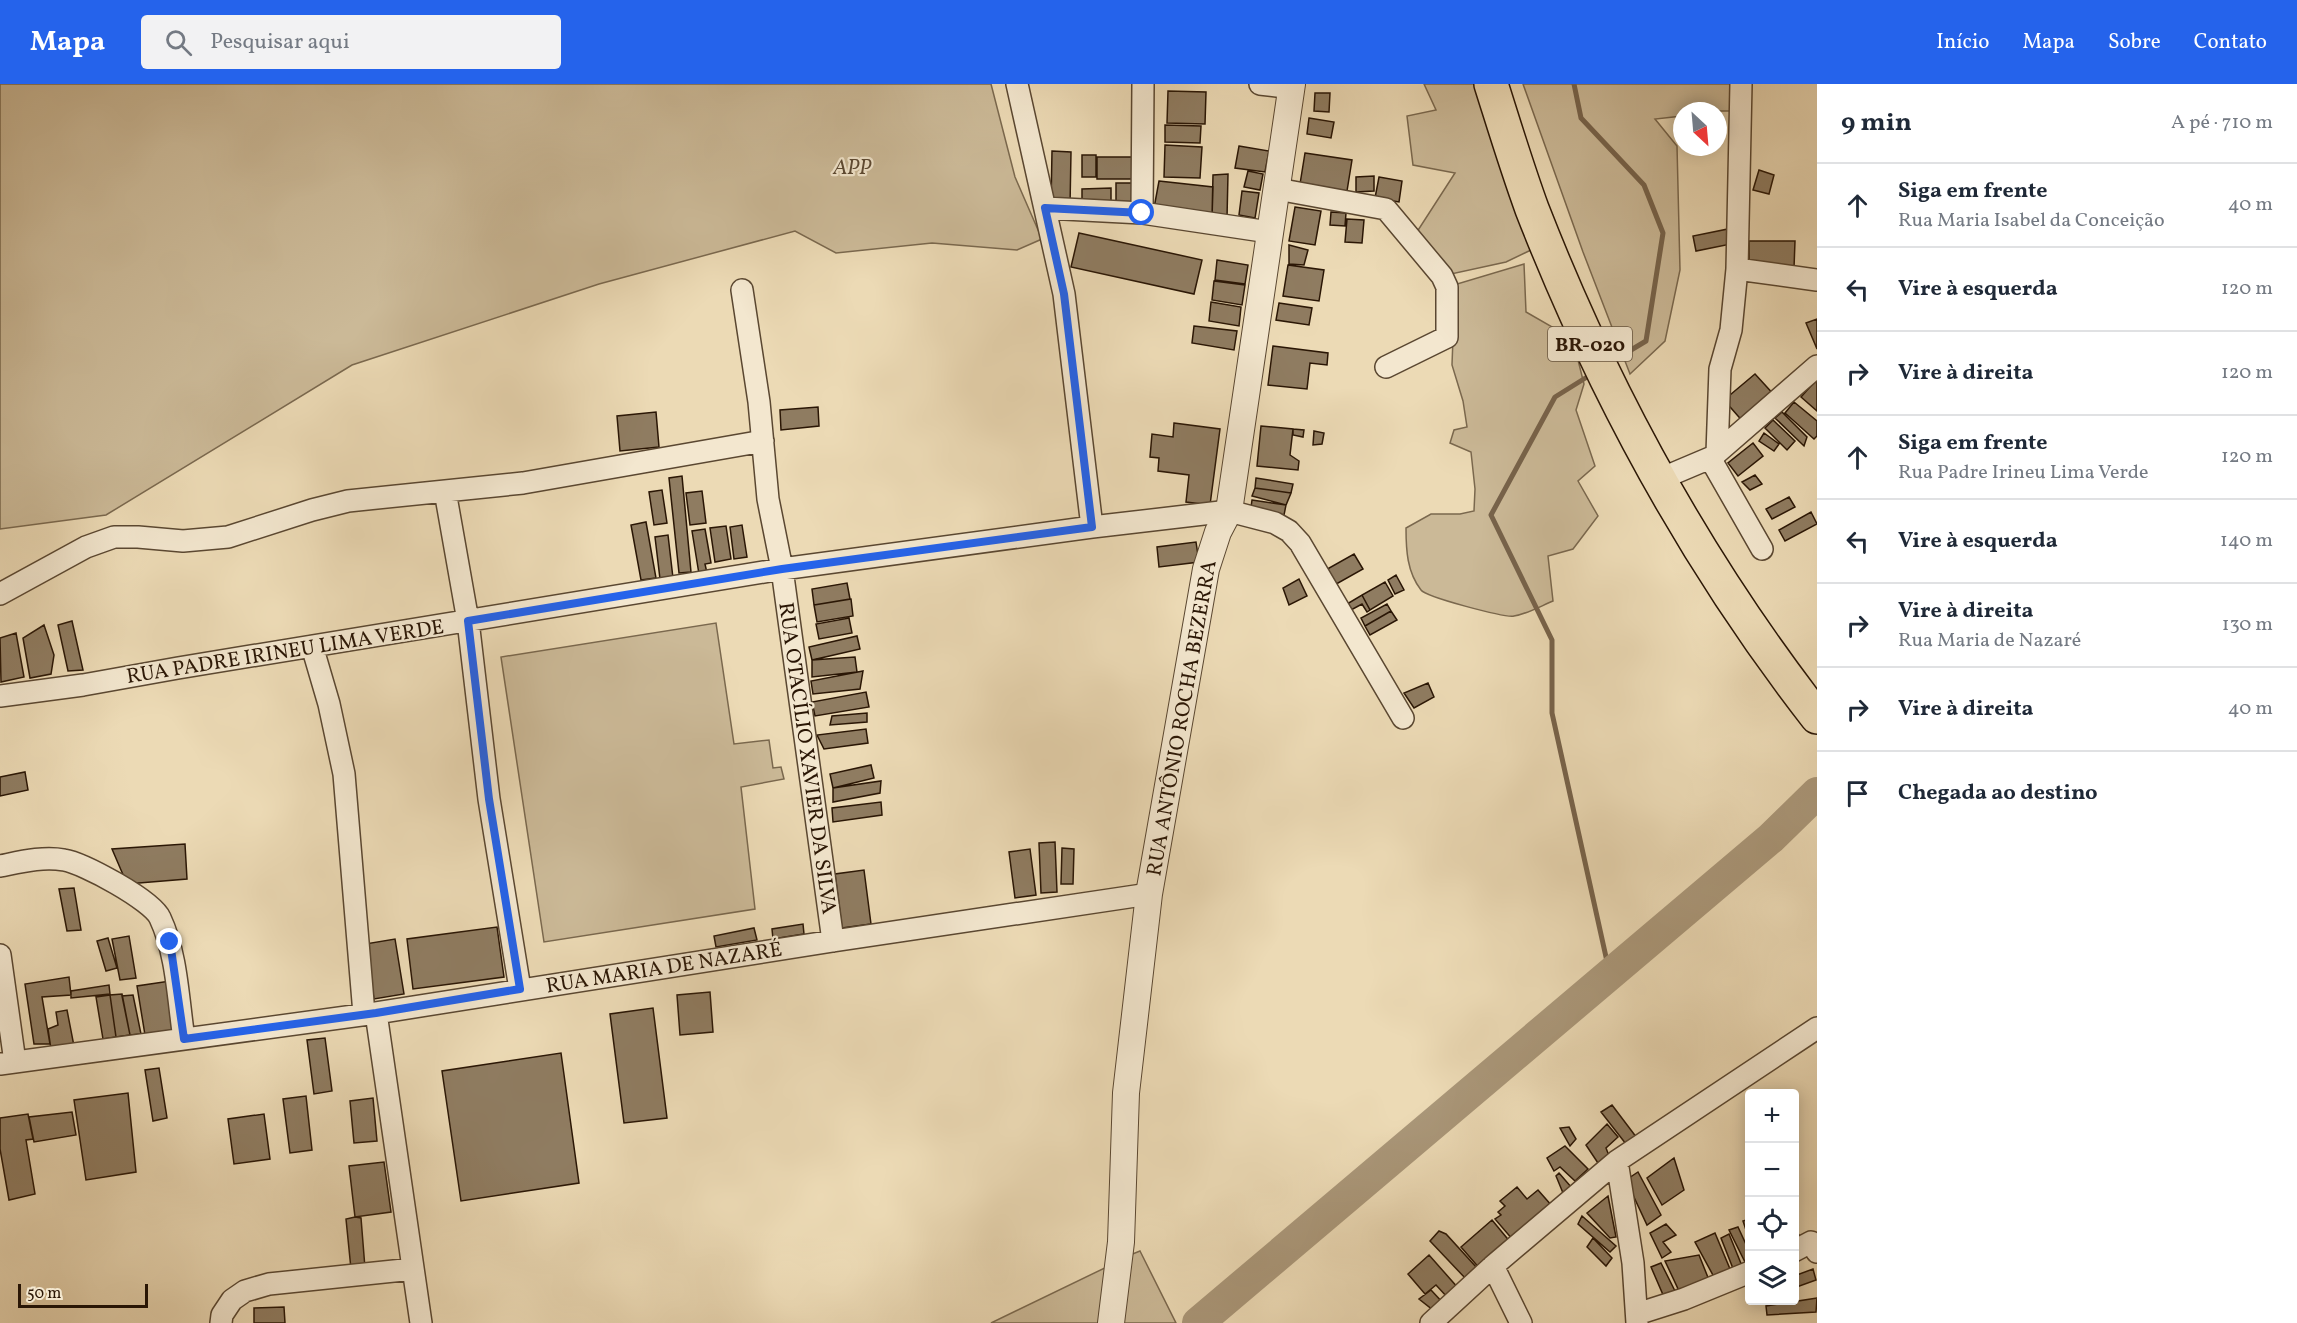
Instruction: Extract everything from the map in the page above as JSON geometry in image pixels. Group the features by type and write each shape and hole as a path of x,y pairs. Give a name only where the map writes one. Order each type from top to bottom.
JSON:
{"highway":[{"name":"BR-020","path":"1491,84 1532,207 1582,329 1658,480 1724,588 1817,717"}],"street":[{"path":"1017,84 1064,294 1092,527"},
{"path":"1142,213 1143,84"},
{"path":"1260,84 1292,86"},
{"path":"1740,84 1737,269 1731,330 1720,369 1714,455 1762,549"},
{"name":"RUA ANTÔNIO ROCHA BEZERRA","path":"1111,1323 1121,1242 1126,1093 1149,894 1206,570 1218,532 1229,511 1292,86"},
{"path":"1277,189 1386,209 1442,276 1447,287 1446,337 1386,367"},
{"path":"1045,208 1142,213 1269,232"},
{"path":"1737,269 1817,280"},
{"name":"RUA OTACÍLIO XAVIER DA SILVA","path":"742,290 763,441 768,499 782,569 833,940"},
{"path":"1658,480 1714,455 1817,366"},
{"path":"0,594 86,547 114,537 183,541 228,537 348,501 523,483 763,441"},
{"path":"446,491 468,621 489,799 520,989"},
{"path":"1229,511 1275,522 1289,531 1300,543 1403,718"},
{"name":"RUA PADRE IRINEU LIMA VERDE","path":"0,696 83,685 782,569 1229,511"},
{"path":"312,646 329,704 344,774 370,1014 421,1323"},
{"path":"0,866 34,859 64,860 93,871 144,899 159,915 170,942 184,1039"},
{"name":"RUA MARIA DE NAZARÉ","path":"8,1063 370,1014 833,940 1149,894"},
{"path":"0,955 8,1063"},
{"path":"1431,1323 1493,1266 1617,1161 1817,1028"},
{"path":"1617,1161 1633,1263 1637,1318 1745,1274"},
{"path":"1493,1266 1521,1323"},
{"path":"221,1323 222,1315 232,1300 245,1291 269,1284 413,1269"}],"green space":[{"name":"APP","path":"0,84 991,84 1015,177 1042,239 1017,250 932,243 836,253 795,231 599,284 352,365 106,515 0,529"},
{"path":"1424,84 1490,84 1533,249 1506,262 1442,276 1413,238 1455,173 1413,165 1407,116 1436,110"},
{"path":"1523,84 1731,84 1730,111 1727,111 1727,102 1673,102 1673,117 1655,119 1673,141 1673,156 1677,156 1680,270 1665,341 1630,374 1583,252"},
{"path":"1524,264 1526,312 1554,328 1578,360 1584,384 1576,410 1595,466 1578,481 1598,516 1573,549 1548,556 1553,601 1529,612 1508,616 1466,606 1421,590 1410,568 1406,528 1431,514 1460,514 1474,511 1475,489 1471,452 1450,443 1454,430 1467,427 1463,401 1452,365 1453,338 1447,287"},
{"path":"716,623 734,744 769,740 773,768 781,767 784,779 741,787 755,909 544,942 501,657"},
{"path":"1140,1251 1176,1323 1116,1323 1125,1257"},
{"path":"1115,1263 1107,1323 991,1323"}],"building":[{"path":"1168,91 1206,92 1205,124 1167,123"},
{"path":"1315,93 1330,93 1329,112 1314,111"},
{"path":"1309,118 1334,122 1331,138 1307,134"},
{"path":"1165,125 1201,126 1200,143 1165,142"},
{"path":"1165,145 1202,147 1200,178 1164,177"},
{"path":"1239,146 1269,151 1265,172 1235,168"},
{"path":"1052,151 1071,152 1070,206 1051,205"},
{"path":"1305,153 1352,160 1347,191 1300,184"},
{"path":"1082,155 1096,155 1096,177 1082,177"},
{"path":"1097,157 1135,157 1135,179 1097,179"},
{"path":"1759,170 1774,175 1769,194 1753,190"},
{"path":"1248,171 1263,174 1260,190 1244,187"},
{"path":"1228,174 1227,218 1212,218 1213,175"},
{"path":"1374,176 1374,191 1356,192 1356,177"},
{"path":"1379,177 1402,181 1399,202 1375,198"},
{"path":"1159,181 1213,187 1212,218 1154,208"},
{"path":"1116,183 1133,183 1133,205 1116,205"},
{"path":"1111,188 1111,204 1082,205 1082,189"},
{"path":"1242,191 1259,193 1255,218 1239,215"},
{"path":"1295,207 1321,211 1315,245 1289,241"},
{"path":"1331,212 1346,213 1345,226 1330,225"},
{"path":"1347,219 1364,220 1362,243 1345,242"},
{"path":"1728,229 1731,244 1696,251 1693,236"},
{"path":"1079,233 1202,260 1194,294 1071,267"},
{"path":"1749,241 1795,241 1794,268 1749,267"},
{"path":"1289,245 1308,250 1304,265 1289,264"},
{"path":"1217,260 1248,265 1245,284 1215,280"},
{"path":"1288,265 1324,270 1319,301 1283,296"},
{"path":"1214,281 1245,285 1242,305 1212,300"},
{"path":"1211,302 1241,307 1239,326 1209,321"},
{"path":"1279,303 1312,308 1309,325 1276,320"},
{"path":"1817,319 1817,349 1806,323"},
{"path":"1194,326 1237,331 1234,350 1192,343"},
{"path":"1273,346 1328,353 1327,365 1310,363 1307,389 1268,385"},
{"path":"1755,374 1776,397 1745,424 1724,400"},
{"path":"1817,379 1817,411 1801,397"},
{"path":"1794,402 1817,421 1817,436 1814,439 1785,413"},
{"path":"818,407 819,426 781,430 780,410"},
{"path":"656,412 659,447 620,451 617,416"},
{"path":"1782,412 1807,437 1804,446 1775,418"},
{"path":"1773,420 1795,441 1787,450 1765,428"},
{"path":"1174,423 1220,429 1210,505 1186,502 1189,475 1158,471 1159,458 1150,457 1152,434 1173,437"},
{"path":"1261,426 1293,429 1290,455 1299,461 1298,470 1257,466"},
{"path":"1293,429 1304,430 1303,437 1293,435"},
{"path":"1314,431 1324,433 1322,444 1313,445"},
{"path":"1764,433 1779,444 1774,451 1759,441"},
{"path":"1753,443 1763,456 1738,476 1728,463"},
{"path":"1755,475 1762,484 1750,490 1742,482"},
{"path":"682,476 691,572 679,573 669,478"},
{"path":"1256,478 1293,484 1291,493 1255,488"},
{"path":"1255,488 1291,493 1286,505 1252,496"},
{"path":"662,490 667,523 654,525 649,492"},
{"path":"702,491 706,523 690,525 686,493"},
{"path":"1789,497 1795,507 1772,519 1766,509"},
{"path":"1252,500 1286,505 1283,520 1250,515"},
{"path":"1811,512 1817,524 1785,541 1779,530"},
{"path":"646,522 656,578 641,580 631,525"},
{"path":"742,525 747,557 734,559 730,527"},
{"path":"726,526 731,559 715,562 710,528"},
{"path":"705,529 711,563 705,564 707,573 699,574 692,531"},
{"path":"668,535 673,578 660,579 655,537"},
{"path":"1196,542 1199,562 1159,567 1157,547"},
{"path":"1354,554 1363,569 1331,587 1322,572"},
{"path":"1396,575 1404,590 1395,594 1388,580"},
{"path":"1299,579 1307,596 1289,605 1283,588"},
{"path":"1385,582 1393,596 1370,610 1362,595"},
{"path":"847,583 850,599 814,605 812,589"},
{"path":"1362,595 1370,610 1367,612 1362,604 1351,610 1347,604"},
{"path":"851,599 853,616 817,622 814,605"},
{"path":"1387,604 1391,611 1365,626 1361,618"},
{"path":"1391,611 1397,620 1370,635 1365,626"},
{"path":"849,618 852,633 819,639 816,624"},
{"path":"72,621 83,670 68,671 58,625"},
{"path":"44,625 54,655 51,674 30,678 23,638"},
{"path":"16,633 24,677 1,682 0,638"},
{"path":"857,636 860,649 812,660 809,647"},
{"path":"855,657 857,672 812,677 812,660"},
{"path":"863,671 860,689 813,694 811,681"},
{"path":"1428,683 1434,697 1414,708 1404,693"},
{"path":"866,692 869,707 815,716 812,702"},
{"path":"867,713 867,722 830,725 832,716"},
{"path":"866,729 868,743 824,749 817,735"},
{"path":"871,765 874,778 833,788 830,774"},
{"path":"25,772 28,790 0,796 0,777"},
{"path":"881,781 880,793 833,802 833,788"},
{"path":"881,802 882,815 833,822 832,808"},
{"path":"1055,842 1057,892 1041,893 1039,843"},
{"path":"185,844 187,879 127,884 112,849"},
{"path":"1062,848 1074,849 1073,884 1061,884"},
{"path":"1030,849 1036,895 1015,898 1009,852"},
{"path":"864,870 871,924 842,928 835,874"},
{"path":"74,888 81,930 67,931 59,889"},
{"path":"803,924 804,934 773,939 772,929"},
{"path":"497,927 504,977 413,989 407,939"},
{"path":"754,928 757,940 716,947 714,936"},
{"path":"129,936 136,978 120,980 112,939"},
{"path":"108,938 117,968 106,971 97,941"},
{"path":"395,939 404,994 374,999 365,944"},
{"path":"69,977 71,995 42,997 50,1044 34,1044 25,984"},
{"path":"170,981 178,1030 145,1035 137,986"},
{"path":"109,985 110,994 71,998 71,991"},
{"path":"710,992 713,1032 680,1035 677,995"},
{"path":"122,994 130,1035 116,1037 110,995"},
{"path":"110,995 116,1037 103,1039 96,997"},
{"path":"133,995 141,1034 130,1035 122,996"},
{"path":"653,1008 667,1118 624,1123 610,1014"},
{"path":"67,1010 74,1046 51,1049 48,1029 58,1025 56,1012"},
{"path":"325,1038 332,1091 314,1094 307,1040"},
{"path":"561,1053 579,1183 461,1201 442,1071"},
{"path":"159,1068 167,1118 153,1121 145,1070"},
{"path":"128,1093 136,1172 86,1180 74,1100"},
{"path":"306,1096 312,1150 290,1153 283,1099"},
{"path":"373,1098 377,1141 354,1143 350,1101"},
{"path":"1612,1105 1637,1138 1626,1144 1601,1112"},
{"path":"72,1112 76,1135 34,1142 29,1117"},
{"path":"28,1114 33,1139 26,1140 35,1194 9,1200 0,1149 0,1118"},
{"path":"264,1114 270,1159 234,1164 228,1119"},
{"path":"1607,1124 1618,1137 1606,1148 1611,1161 1592,1170 1598,1163 1586,1145"},
{"path":"1569,1127 1576,1139 1570,1146 1560,1128"},
{"path":"1565,1146 1588,1169 1575,1181 1560,1167 1554,1171 1547,1158"},
{"path":"1674,1158 1684,1190 1662,1205 1647,1178"},
{"path":"384,1162 391,1212 355,1217 349,1166"},
{"path":"1638,1172 1661,1215 1647,1225 1626,1180"},
{"path":"1559,1173 1572,1188 1563,1193 1556,1176"},
{"path":"1517,1187 1527,1199 1538,1190 1552,1206 1513,1240 1495,1219 1501,1215 1498,1212 1505,1206 1500,1201"},
{"path":"1608,1196 1616,1237 1610,1238 1587,1213"},
{"path":"1582,1216 1616,1246 1610,1252 1578,1224"},
{"path":"361,1218 365,1268 351,1269 346,1219"},
{"path":"1492,1220 1511,1243 1481,1270 1461,1247"},
{"path":"1666,1224 1676,1235 1663,1242 1671,1252 1662,1258 1650,1233"},
{"path":"1738,1227 1745,1242 1745,1262 1729,1230"},
{"path":"1439,1231 1446,1234 1477,1268 1466,1279 1430,1241"},
{"path":"1715,1233 1730,1269 1714,1277 1695,1242"},
{"path":"1729,1234 1742,1266 1734,1271 1721,1238"},
{"path":"1593,1238 1612,1258 1606,1266 1587,1247"},
{"path":"1429,1255 1459,1289 1448,1298 1436,1285 1425,1294 1408,1274"},
{"path":"1699,1255 1709,1280 1680,1293 1665,1261"},
{"path":"1661,1263 1676,1293 1664,1297 1651,1267"},
{"path":"1813,1269 1816,1280 1799,1286 1799,1274"},
{"path":"1431,1290 1443,1303 1433,1310 1419,1299"},
{"path":"1817,1298 1816,1312 1767,1315 1766,1306 1799,1305 1799,1301"},
{"path":"284,1307 285,1323 254,1323 254,1308"}],"waterway":[{"path":"1574,84 1581,118 1644,185 1663,233 1646,341 1616,359"},
{"path":"1587,377 1555,397 1491,515 1552,640 1552,713 1610,975"},
{"path":"1198,1323 1771,838 1817,793"}],"route":[{"path":"170,942 184,1039 376,1013 520,989 489,799 468,621 782,569 1092,527 1064,294 1045,208 1142,213"}]}
